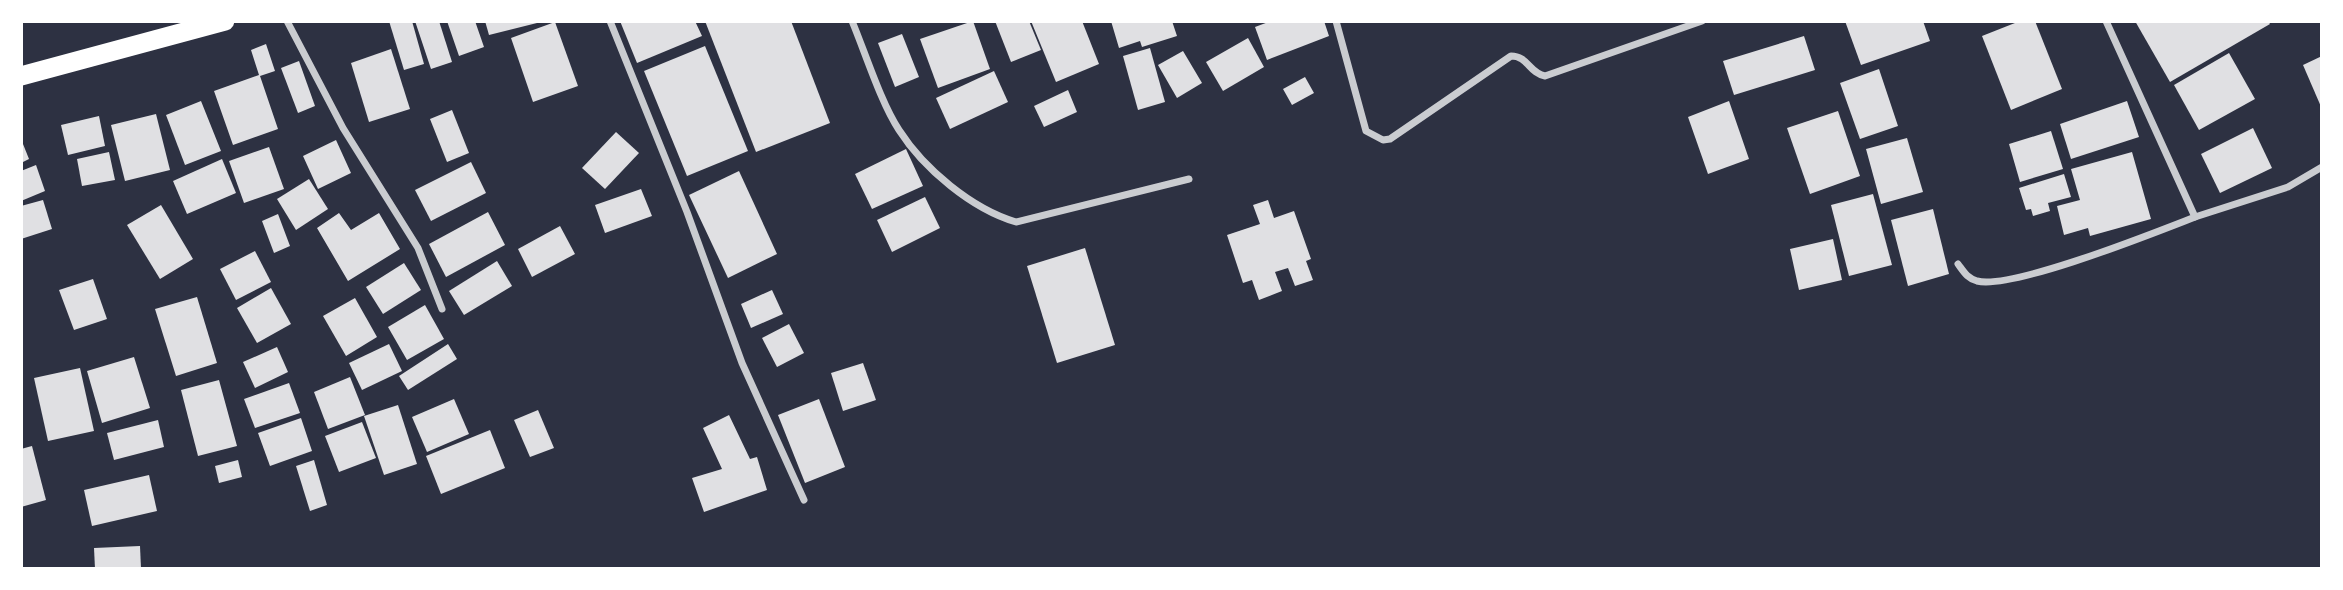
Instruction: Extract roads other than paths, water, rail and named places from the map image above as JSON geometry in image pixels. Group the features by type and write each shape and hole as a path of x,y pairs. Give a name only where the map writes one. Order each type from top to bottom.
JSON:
{"highway":[{"path":"21,76 225,21"}],"street":[{"path":"287,21 343,128 418,248 442,309"},
{"path":"610,21 687,212 742,363 804,500"},
{"path":"852,21 898,130 972,204 997,216 1016,222 1189,179"},
{"path":"1336,21 1366,131 1383,140 1390,139 1511,56 1525,60 1534,72 1545,76 1702,21"},
{"path":"2106,21 2195,217"},
{"path":"1958,264 1967,277 1980,282 2028,275 2288,187 2322,167"}]}
